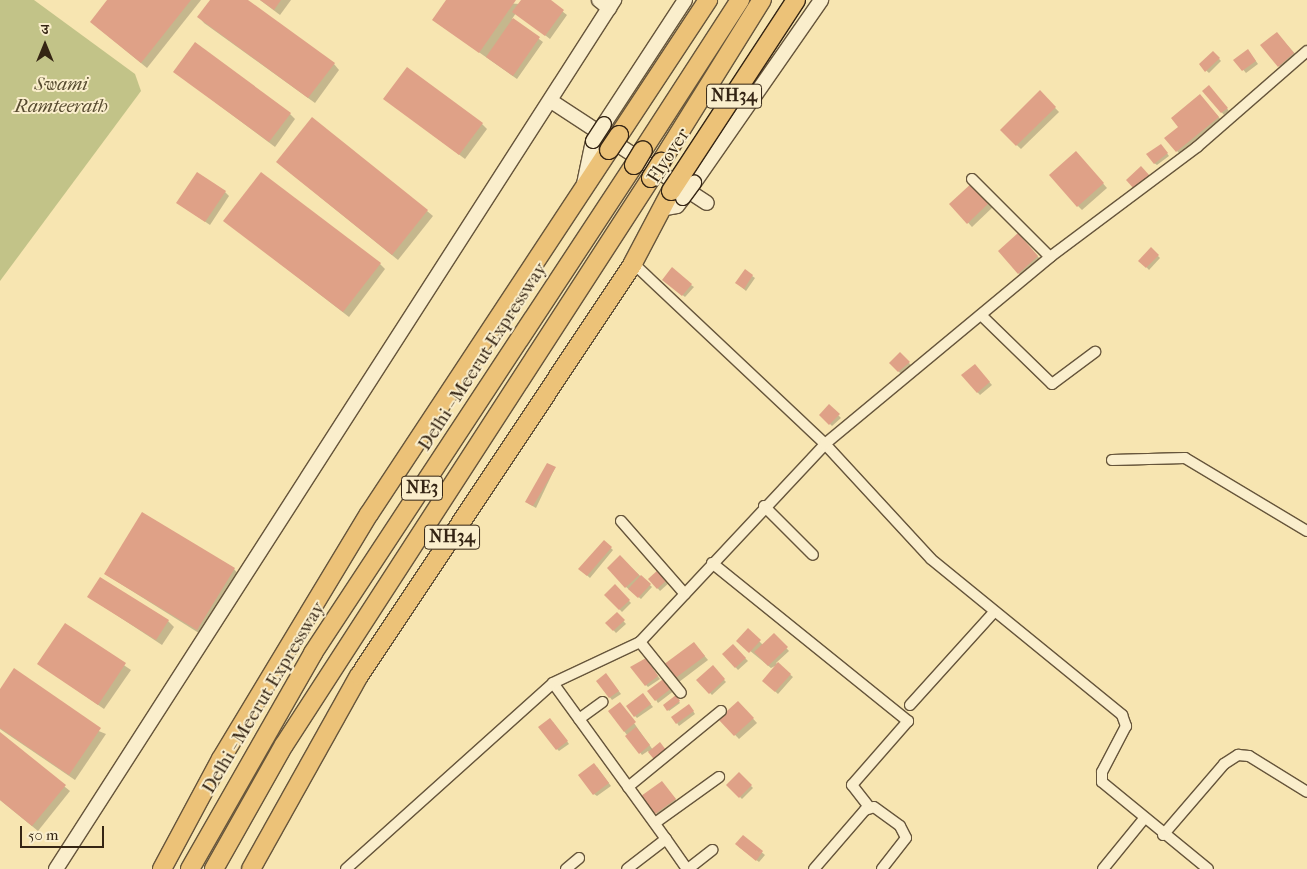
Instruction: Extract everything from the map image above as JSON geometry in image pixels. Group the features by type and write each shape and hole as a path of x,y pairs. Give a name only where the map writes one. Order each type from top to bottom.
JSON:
{"highway":[{"path":"154,869 190,815 369,514 708,0"},
{"name":"Delhi - Meerut Expressway","path":"190,869 313,653 639,158 740,0"},
{"name":"NE3","path":"214,869 284,745 651,178 762,0"},
{"name":"Flyover","path":"633,263 660,210 677,195 796,0"},
{"name":"NH34","path":"251,869 359,676 633,263"},
{"path":"162,869 190,815"}],"main road":[{"path":"583,190 593,140 685,0"},
{"path":"677,195 694,183 821,0"},
{"path":"56,869 324,446 551,101 607,3"},
{"path":"551,101 707,203"}],"street":[{"path":"346,869 553,683 640,642 764,506 825,444 1050,257 1197,148 1307,51"},
{"path":"972,179 1050,257"},
{"path":"633,263 825,444 931,559 994,613 1126,720 1101,777 1106,788 1208,869"},
{"path":"981,315 1052,384 1095,352"},
{"path":"1112,460 1185,458 1307,531"},
{"path":"764,506 813,555"},
{"path":"621,521 685,594"},
{"path":"712,563 908,721 852,785 869,807 878,808 905,832 903,845 882,869"},
{"path":"910,706 994,613"},
{"path":"640,642 681,693"},
{"path":"553,683 687,869 712,850"},
{"path":"579,719 602,702"},
{"path":"628,787 721,711"},
{"path":"1163,835 1224,764 1238,755 1249,756 1307,792"},
{"path":"655,823 719,777"},
{"path":"814,869 869,807"},
{"path":"1103,869 1144,820"},
{"path":"627,869 666,839"},
{"path":"566,869 579,858"}],"green space":[{"name":"Swami Ramteerath","path":"0,0 34,0 135,74 141,91 0,281"}],"building":[{"path":"107,0 191,0 141,63 90,22"},
{"path":"210,0 248,0 335,63 308,98 197,17"},
{"path":"260,0 281,0 274,10"},
{"path":"446,0 516,0 479,53 432,20"},
{"path":"521,0 551,0 564,10 545,36 512,12"},
{"path":"513,18 540,37 513,76 486,57"},
{"path":"1277,32 1294,53 1278,67 1260,45"},
{"path":"195,42 291,113 269,142 173,72"},
{"path":"1248,49 1256,61 1242,71 1233,60"},
{"path":"1213,51 1220,58 1205,72 1199,64"},
{"path":"407,67 483,123 459,155 383,99"},
{"path":"1209,85 1228,108 1221,113 1202,91"},
{"path":"1040,90 1056,107 1016,146 1000,130"},
{"path":"1200,94 1219,117 1176,152 1164,138 1178,127 1171,118"},
{"path":"312,117 428,210 392,255 276,162"},
{"path":"1161,144 1168,153 1154,164 1146,154"},
{"path":"1076,151 1104,183 1077,207 1049,175"},
{"path":"1141,166 1150,176 1135,190 1126,180"},
{"path":"197,172 226,191 205,222 176,203"},
{"path":"261,172 381,263 343,312 223,221"},
{"path":"973,182 991,201 967,224 949,204"},
{"path":"1018,233 1038,256 1018,274 998,251"},
{"path":"1151,247 1159,255 1146,268 1138,261"},
{"path":"672,267 692,284 682,296 662,280"},
{"path":"745,269 753,275 744,289 735,283"},
{"path":"900,352 910,362 898,372 889,363"},
{"path":"975,364 990,382 977,393 961,375"},
{"path":"829,404 840,414 829,425 819,415"},
{"path":"547,463 556,467 533,506 525,502"},
{"path":"142,512 235,568 197,630 104,574"},
{"path":"604,540 612,547 587,576 578,569"},
{"path":"620,555 639,575 625,588 607,568"},
{"path":"659,569 669,578 657,589 648,579"},
{"path":"641,575 651,584 638,598 628,589"},
{"path":"100,577 169,620 156,640 87,597"},
{"path":"615,584 630,600 619,610 604,595"},
{"path":"617,612 625,620 613,631 605,623"},
{"path":"65,623 126,663 98,705 37,664"},
{"path":"748,628 761,640 749,653 736,641"},
{"path":"774,633 788,647 768,666 754,652"},
{"path":"694,642 705,656 674,679 663,665"},
{"path":"733,644 746,658 735,668 722,654"},
{"path":"646,658 658,676 645,686 630,667"},
{"path":"778,662 791,674 775,692 762,681"},
{"path":"713,665 725,679 709,694 696,680"},
{"path":"14,668 101,728 69,775 0,728 0,689"},
{"path":"606,673 619,691 609,698 596,681"},
{"path":"666,677 673,687 655,701 647,691"},
{"path":"643,693 651,704 634,717 626,706"},
{"path":"676,695 680,701 667,711 663,705"},
{"path":"738,701 754,718 734,736 718,719"},
{"path":"620,702 636,722 624,732 608,711"},
{"path":"689,704 694,711 676,724 671,717"},
{"path":"550,718 568,741 556,750 538,727"},
{"path":"636,727 650,745 639,754 625,736"},
{"path":"0,732 66,785 32,826 0,800"},
{"path":"660,742 669,754 657,763 648,752"},
{"path":"594,763 609,783 593,795 578,775"},
{"path":"739,772 752,785 739,798 726,785"},
{"path":"662,781 676,799 655,814 641,796"},
{"path":"743,835 763,851 756,861 735,844"}]}
